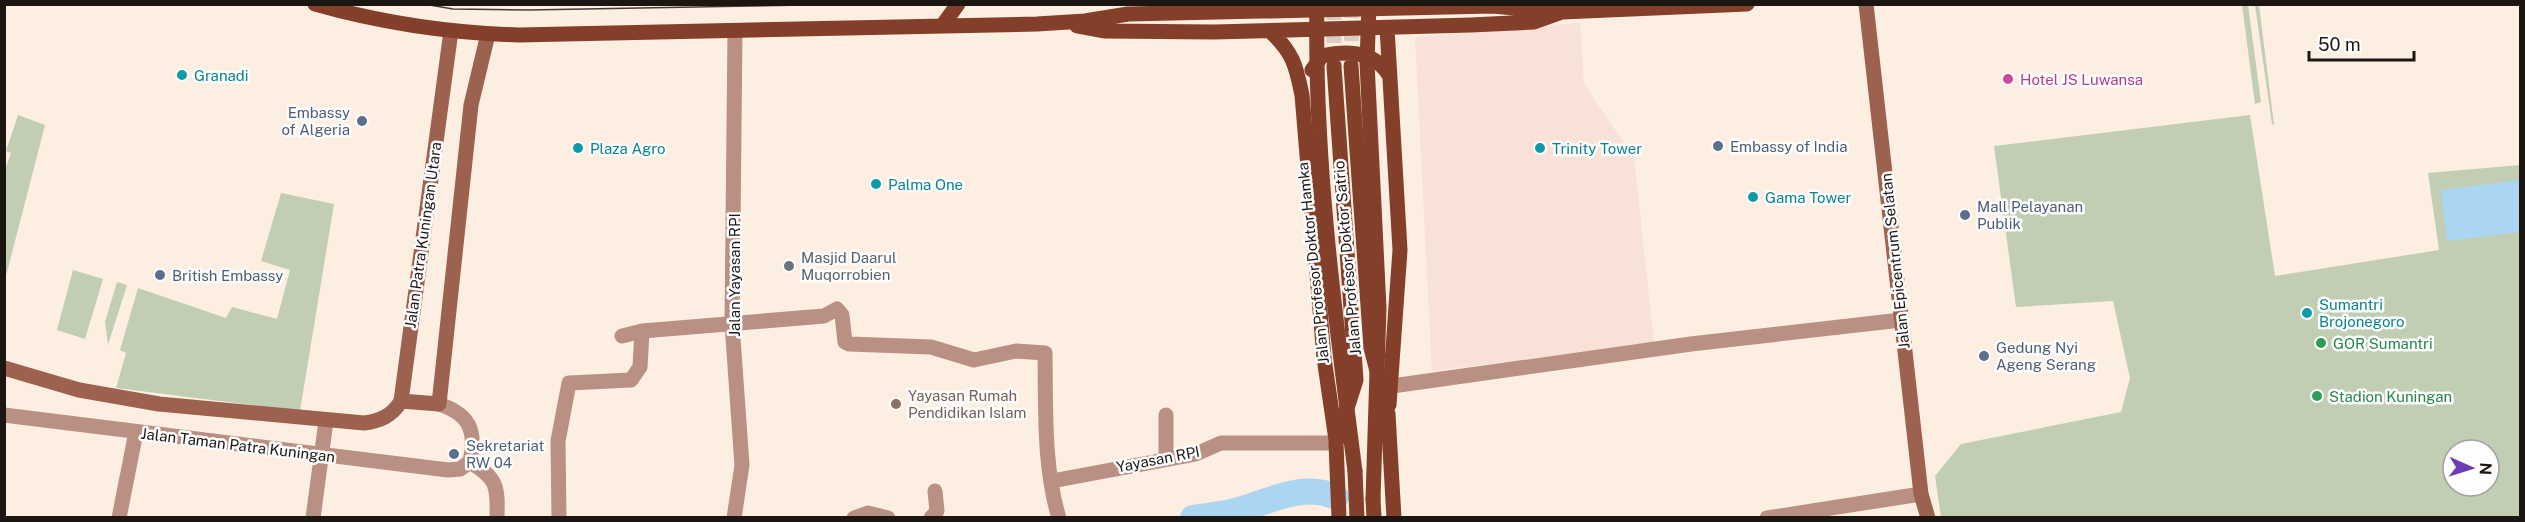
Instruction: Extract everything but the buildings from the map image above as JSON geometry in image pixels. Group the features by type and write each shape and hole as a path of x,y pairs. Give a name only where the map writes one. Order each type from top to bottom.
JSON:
{"main road":[{"path":"315,4 393,23 488,34 735,32 1053,23 1128,14 1492,6 1562,8 1747,4"},
{"path":"942,26 958,4"},
{"name":"Jalan Profesor Doktor Hamka","path":"1317,4 1316,72 1319,138 1333,298 1355,471 1357,518"},
{"path":"1369,4 1367,63 1379,308 1373,454 1374,518"},
{"path":"1053,23 1104,31 1387,28 1534,22 1562,8"},
{"path":"1387,28 1400,250 1392,386 1388,414"},
{"path":"1270,31 1287,48 1296,64 1302,95 1324,358 1336,443"},
{"path":"1302,95 1308,75 1322,56 1362,55 1375,58 1389,75"},
{"name":"Jalan Profesor Doktor Satrio","path":"1334,66 1356,380 1336,443 1339,518"},
{"name":"Jalan Profesor Doktor Satrio","path":"1351,66 1371,348 1388,414 1394,518"}],"street":[{"name":"Jalan Epicentrum Selatan","path":"1866,4 1921,494 1928,518"},
{"name":"Jalan Patra Kuningan Utara","path":"401,401 451,31"},
{"name":"Jalan Yayasan RPI","path":"734,518 742,465 732,324 735,32"},
{"name":"Jalan Patra Kuningan Utara","path":"439,404 471,105 488,34"},
{"path":"622,336 642,331 824,316 837,309 842,315 845,342 849,344 931,347 974,360 1016,351 1045,353 1052,481 1059,518"},
{"path":"1392,386 1691,344 1901,320"},
{"path":"559,518 558,441 568,382 631,381 640,367 642,331"},
{"name":"Jalan Taman Patra Kuningan","path":"4,368 80,390 159,404 326,421 373,422 391,414 401,401"},
{"path":"401,401 439,404 457,410 466,420 472,434 470,462 486,471 494,481 498,492 498,518"},
{"name":"Jalan Taman Patra Kuningan","path":"4,415 318,456 448,470 460,469 470,462"},
{"path":"1166,415 1166,458"},
{"path":"313,518 318,456 326,421"},
{"path":"119,518 136,432"},
{"name":"Yayasan RPI","path":"1052,481 1196,454 1221,443 1336,443"},
{"path":"931,518 937,511 935,490"},
{"path":"1767,518 1921,494"},
{"path":"854,518 868,513 888,518"}],"shaded area":[{"path":"1580,23 1584,84 1634,158 1654,343 1432,371 1415,37"}],"green space":[{"path":"2242,5 2248,5 2261,102 2255,104"},
{"path":"2255,5 2259,5 2274,125 2272,124"},
{"path":"18,115 45,125 5,280 5,170 11,153 6,151"},
{"name":"GOR Sumantri","path":"2250,115 2275,276 2439,250 2428,173 2520,165 2520,517 1941,517 1935,476 1961,444 2121,412 2130,378 2113,301 2016,307 1994,146"},
{"path":"281,193 334,204 300,411 116,388 126,353 120,350 138,288 226,318 232,307 277,319 290,270 261,261"},
{"path":"73,270 103,279 85,339 57,330"},
{"path":"117,282 127,285 108,345 105,322"}],"water":[{"path":"2520,180 2520,232 2447,241 2441,190"}],"waterway":[{"path":"1193,518 1231,512 1284,496 1310,491 1336,497"}],"tunnel":[{"path":"1334,4 1334,66"},
{"path":"1351,64 1352,4"}],"tram line":[{"path":"424,4 453,9 529,10 862,4"}],"place":[{"name":"Granadi","path":"182,75"},
{"name":"Hotel JS Luwansa","path":"2008,79"},
{"name":"Embassy of Algeria","path":"362,121"},
{"name":"Embassy of India","path":"1718,146"},
{"name":"Plaza Agro","path":"578,148"},
{"name":"Trinity Tower","path":"1540,148"},
{"name":"Palma One","path":"876,184"},
{"name":"Gama Tower","path":"1753,197"},
{"name":"Mall Pelayanan Publik","path":"1965,215"},
{"name":"Masjid Daarul Muqorrobien","path":"789,266"},
{"name":"British Embassy","path":"160,275"},
{"name":"Sumantri Brojonegoro","path":"2307,313"},
{"name":"GOR Sumantri","path":"2321,343"},
{"name":"Gedung Nyi Ageng Serang","path":"1984,356"},
{"name":"Stadion Kuningan","path":"2317,396"},
{"name":"Yayasan Rumah Pendidikan Islam","path":"896,404"},
{"name":"Sekretariat RW 04","path":"454,454"}]}
